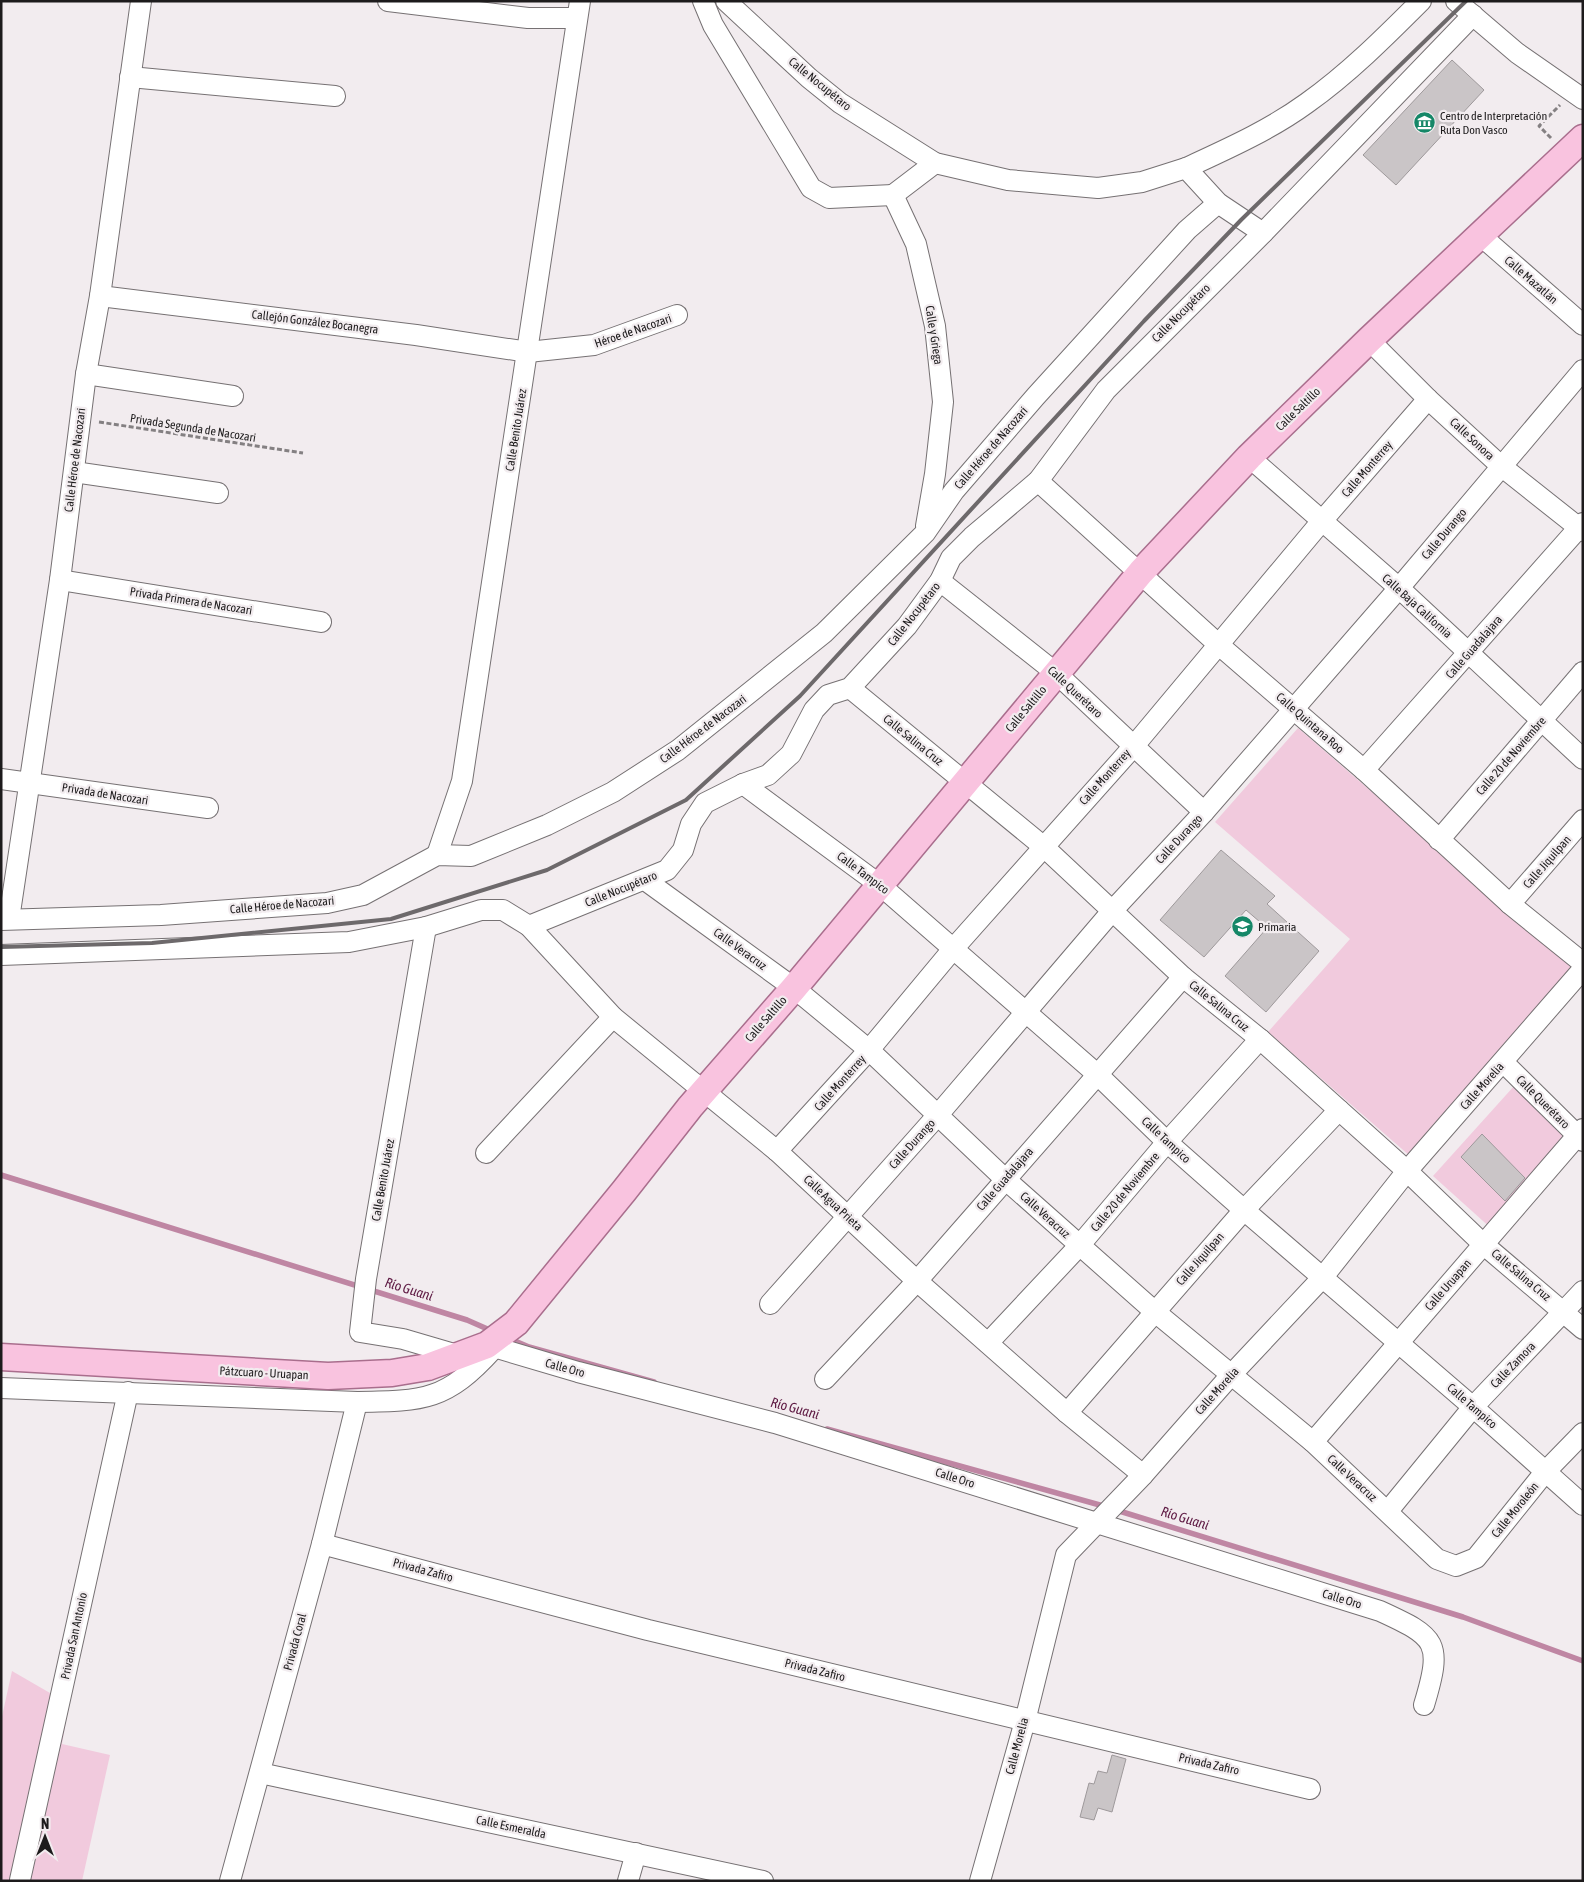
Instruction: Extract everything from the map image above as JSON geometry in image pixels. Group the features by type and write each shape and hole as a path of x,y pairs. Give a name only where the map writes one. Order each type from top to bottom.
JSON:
{"main road":[{"name":"Calle Saltillo","path":"516,1323 703,1091 794,988 1140,572 1249,457 1369,340 1583,138"},
{"name":"Pátzcuaro - Uruapan","path":"1,1357 328,1376 392,1373 428,1367 492,1344 516,1323"}],"street":[{"name":"Calle Héroe de Nacozari","path":"141,1 100,296 86,374 60,580 5,920 161,915 328,902 363,895 437,855 471,856 547,825 613,792 678,750 824,634 925,533 954,491 1036,396 1187,230 1218,203"},
{"path":"388,1 528,18 579,10"},
{"path":"703,1 713,25 811,188 829,198 892,195 936,163"},
{"name":"Calle Nocupétaro","path":"726,1 809,78 840,103 936,163 1008,180 1098,188 1142,182 1186,168 1256,135 1308,103 1376,45 1421,1"},
{"path":"1456,1 1574,100"},
{"name":"Calle Benito Juárez","path":"437,855 462,781 579,10"},
{"name":"Calle Nocupétaro","path":"529,926 667,870 683,850 692,824 705,803 743,784 768,775 791,754 814,710 828,695 850,688 907,626 940,581 951,558 972,536 1038,481 1106,390 1263,233 1473,15"},
{"path":"130,77 335,96"},
{"path":"1186,168 1218,203 1263,233"},
{"name":"Calle y Griega","path":"892,195 916,244 935,326 943,402 935,474 925,533"},
{"name":"Calle Mazatlán","path":"1480,235 1583,325"},
{"name":"Callejón González Bocanegra","path":"100,296 416,335 528,352"},
{"name":"Héroe de Nacozari","path":"528,352 594,346 677,315"},
{"name":"Calle Sonora","path":"1369,340 1428,399 1501,466 1581,527"},
{"name":"Calle Durango","path":"770,1304 938,1116 1113,910 1204,812 1399,588 1583,370"},
{"path":"86,374 233,396"},
{"name":"Calle Monterrey","path":"777,1151 869,1050 953,949 1133,746 1219,646 1321,522 1428,399"},
{"name":"Calle Baja California","path":"1249,457 1321,522 1399,588 1583,759"},
{"path":"74,472 218,493"},
{"name":"Calle Quintana Roo","path":"1038,481 1219,646 1364,770 1510,904 1583,963"},
{"name":"Calle Guadalajara","path":"1364,770 1581,527"},
{"name":"Privada Primera de Nacozari","path":"60,580 321,622"},
{"name":"Calle Querétaro","path":"940,581 1056,673 1204,812"},
{"name":"Calle 20 de Noviembre","path":"1439,840 1583,672"},
{"name":"Calle Salina Cruz","path":"850,688 1044,847 1184,977 1260,1039 1407,1171 1483,1244 1583,1328"},
{"name":"Privada de Nacozari","path":"1,778 208,808"},
{"name":"Calle Tampico","path":"743,784 880,884 1098,1075 1167,1142 1399,1342 1583,1505"},
{"name":"Calle Jiquilpan","path":"1510,904 1583,820"},
{"name":"Calle Veracruz","path":"645,880 794,988 869,1050 1005,1179 1079,1246 1154,1311 1314,1442 1438,1559"},
{"name":"Calle Agua Prieta","path":"1,955 349,942 426,926 481,910 503,910 529,926 613,1017 777,1151 917,1281 1139,1479"},
{"name":"Calle Benito Juárez","path":"426,926 366,1279 360,1332 403,1339 460,1356"},
{"name":"Calle Morelia","path":"980,1881 1024,1721 1066,1555 1139,1479 1231,1375 1323,1277 1407,1171 1504,1062 1583,969"},
{"name":"Calle Guadalajara","path":"825,1379 917,1281 1184,977"},
{"path":"486,1153 613,1017"},
{"name":"Calle 20 de Noviembre","path":"988,1343 1079,1246 1167,1142 1260,1039"},
{"name":"Calle Querétaro","path":"1504,1062 1581,1135"},
{"name":"Calle Jiquilpan","path":"1067,1413 1244,1210 1339,1110"},
{"name":"Calle Uruapan","path":"1314,1442 1483,1244 1581,1135"},
{"name":"Calle Zamora","path":"1388,1511 1473,1407 1583,1291"},
{"path":"1,1388 357,1402 411,1401 441,1393 464,1379 492,1344"},
{"name":"Calle Oro","path":"492,1344 775,1423 1100,1519 1380,1611 1418,1628 1428,1639 1434,1652 1430,1687 1424,1705"},
{"name":"Privada San Antonio","path":"20,1880 128,1392"},
{"name":"Privada Coral","path":"230,1881 322,1544 357,1402"},
{"name":"Calle Moroleón","path":"1438,1559 1456,1566 1476,1558 1545,1472 1583,1433"},
{"name":"Privada Zafiro","path":"322,1544 648,1630 1310,1789"},
{"name":"Calle Esmeralda","path":"260,1773 763,1881"},
{"path":"628,1881 636,1853"}],"path":[{"path":"1539,126 1574,100"},
{"name":"Privada Segunda de Nacozari","path":"81,419 303,453"}],"shaded area":[{"path":"1298,728 1583,975 1418,1163 1268,1032 1350,939 1215,822"},
{"path":"1515,1085 1576,1139 1493,1230 1433,1176"},
{"path":"12,1671 69,1704 62,1744 110,1755 82,1881 1,1881 1,1721"}],"building":[{"name":"Centro de Interpretación Ruta Don Vasco","path":"1452,60 1484,90 1396,185 1363,155"},
{"path":"1221,850 1275,896 1267,904 1319,951 1266,1012 1225,976 1267,928 1246,910 1204,957 1160,920"},
{"path":"1482,1134 1525,1178 1505,1201 1461,1157"},
{"path":"1112,1755 1126,1759 1112,1812 1098,1808 1094,1820 1080,1817 1089,1783 1094,1784 1098,1771 1107,1773"}],"waterway":[{"name":"Río Guani","path":"1,1175 467,1320 492,1331"},
{"name":"Río Guani","path":"508,1338 529,1347 654,1382"},
{"name":"Río Guani","path":"827,1429 1107,1507"},
{"name":"Río Guani","path":"1116,1510 1463,1617 1583,1661"}],"railway":[{"path":"1,947 152,943 391,919 547,870 686,800 800,696 1144,321 1241,220 1466,1"}],"place":[{"name":"Centro de Interpretación Ruta Don Vasco","path":"1424,123"},
{"name":"Primaria","path":"1242,927"}]}
